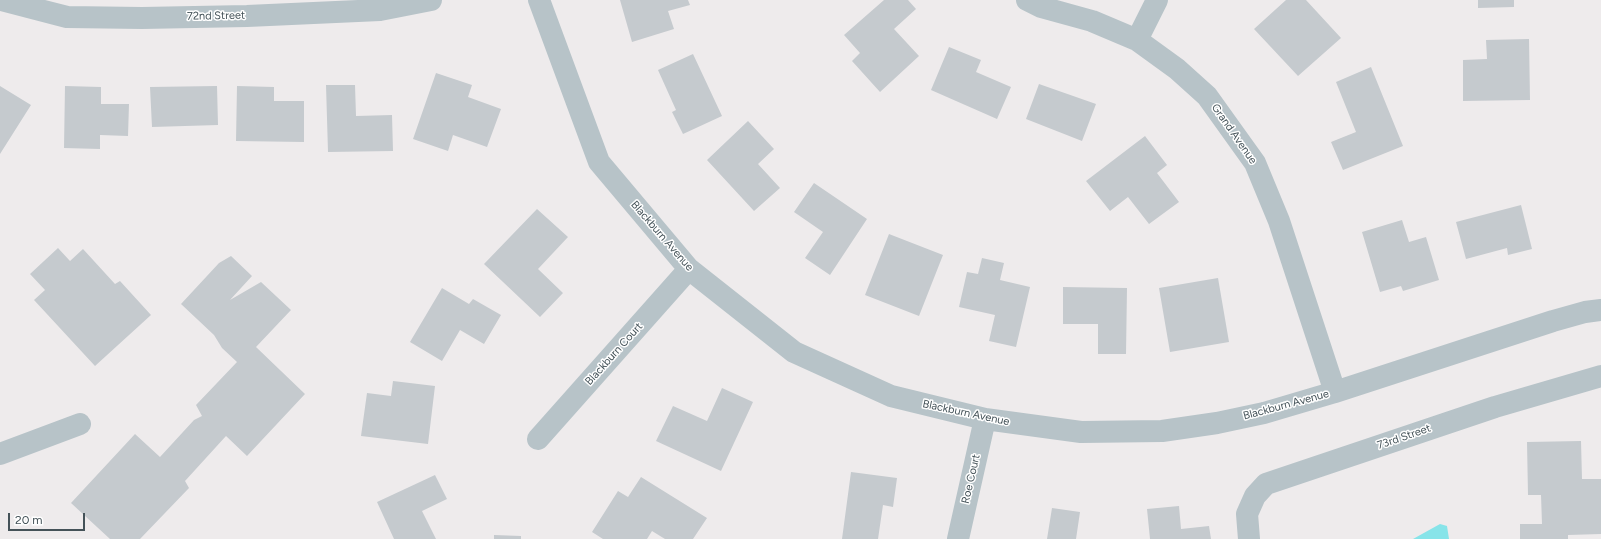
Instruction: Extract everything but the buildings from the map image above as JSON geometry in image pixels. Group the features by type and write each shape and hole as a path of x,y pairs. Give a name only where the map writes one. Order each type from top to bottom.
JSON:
{"street":[{"name":"72nd Street","path":"1,0 67,17 135,18 247,16 380,10 431,0"},
{"name":"Blackburn Avenue","path":"539,0 599,162 689,269 794,352 891,396 985,419 1081,432 1162,431 1217,423 1264,413 1335,392 1585,312 1601,310"},
{"name":"Grand Avenue","path":"1027,0 1041,7 1092,21 1136,40 1177,69 1207,96 1255,163 1279,221 1335,392"},
{"path":"1136,40 1157,0"},
{"name":"Blackburn Court","path":"538,439 689,269"},
{"name":"73rd Street","path":"1249,539 1247,514 1255,496 1266,484 1495,407 1601,376"},
{"name":"Roe Court","path":"958,539 985,419"},
{"path":"0,454 80,424"}],"water":[{"path":"1440,524 1447,526 1449,539 1413,539"}]}
